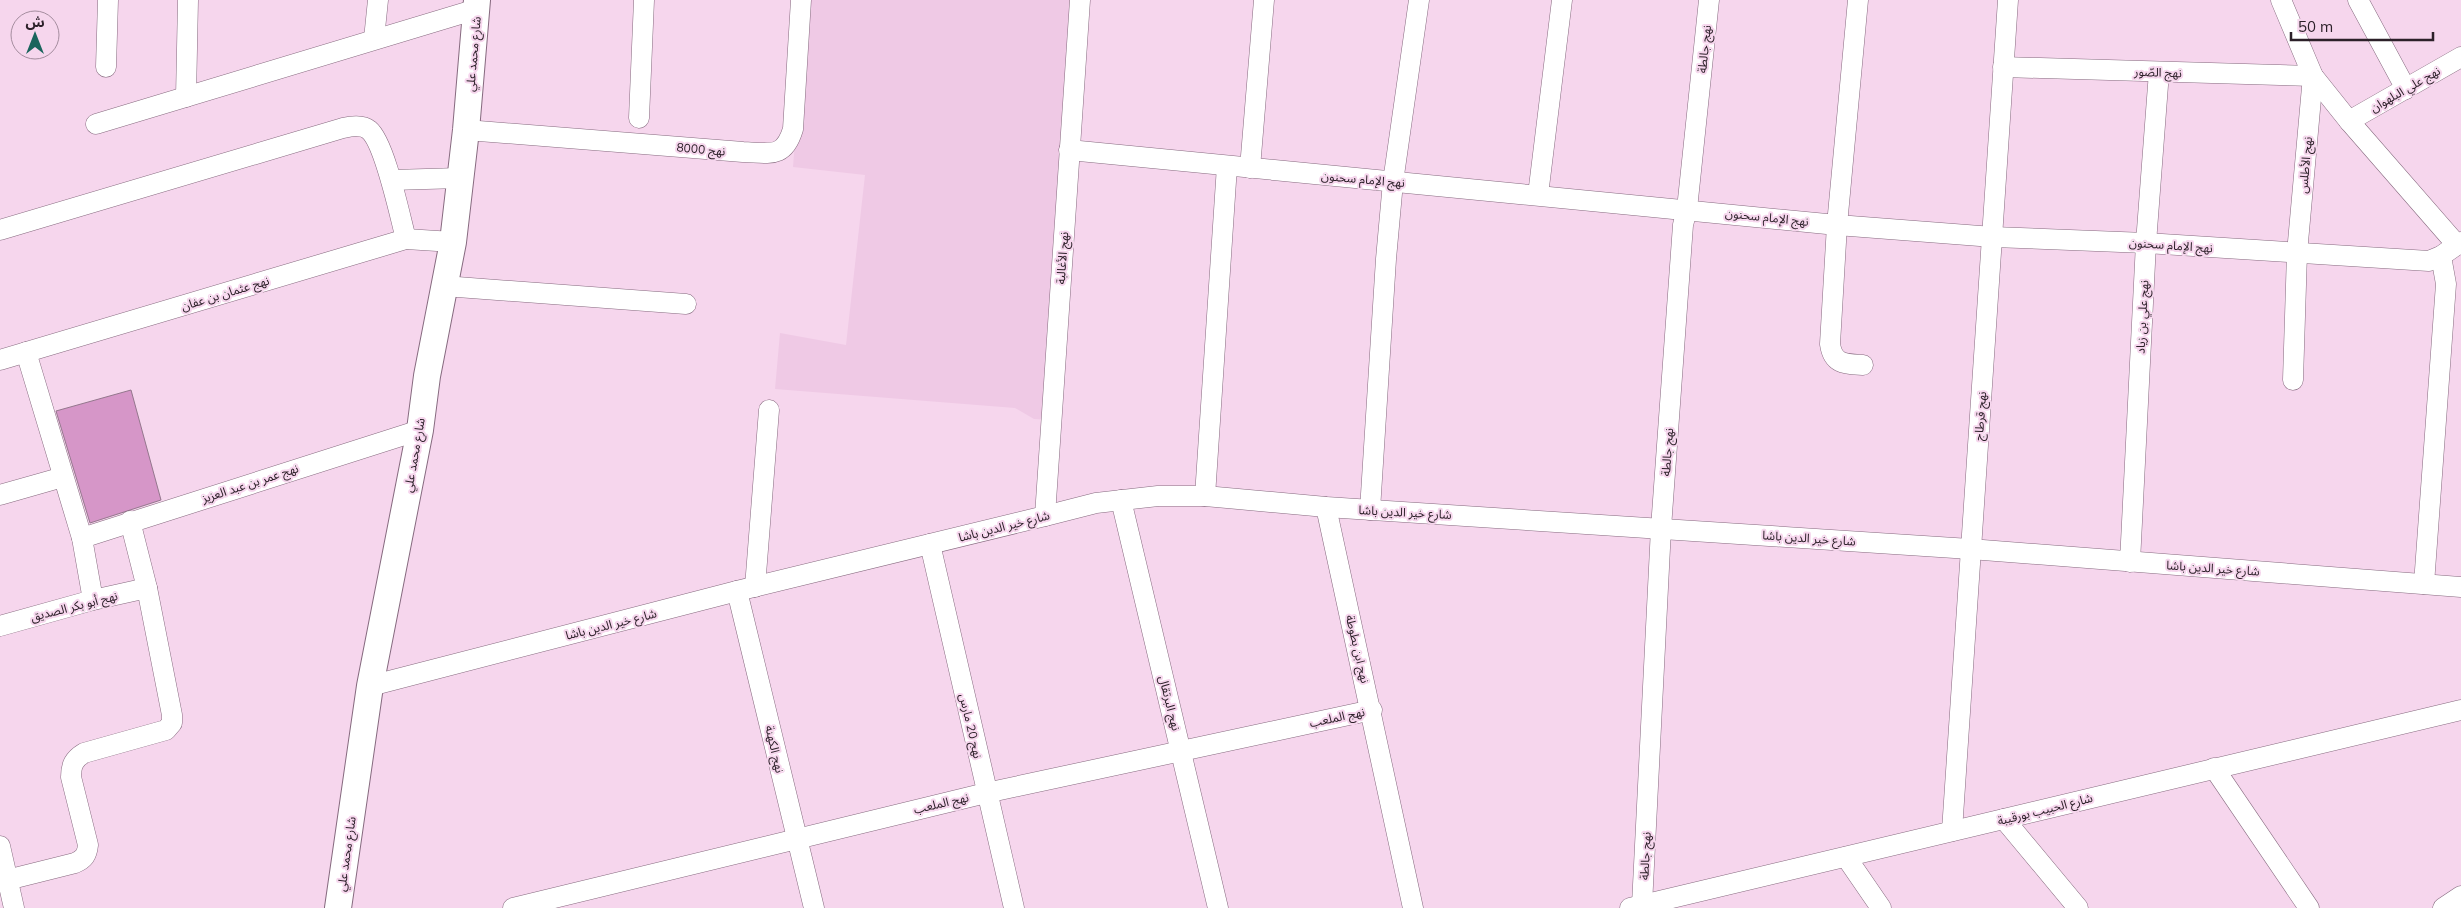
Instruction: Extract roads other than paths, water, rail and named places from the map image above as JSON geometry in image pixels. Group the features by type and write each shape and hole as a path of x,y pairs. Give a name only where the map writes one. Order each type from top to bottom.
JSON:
{"main road":[{"name":"شارع محمد علي","path":"338,908 370,686 420,430 426,376 452,242 466,130 477,4"}],"street":[{"path":"106,67 108,0"},
{"path":"186,97 188,0"},
{"path":"374,39 378,0"},
{"path":"638,118 644,0"},
{"name":"نهج 8000","path":"466,130 743,152 769,153 782,150 788,144 793,129 801,0"},
{"name":"نهج الأغالبة","path":"1045,516 1080,0"},
{"path":"1250,168 1264,0"},
{"path":"1370,510 1386,259 1394,182 1419,0"},
{"path":"1538,195 1562,0"},
{"name":"نهج جالطة","path":"1636,907 1683,225 1687,209 1709,0"},
{"path":"1858,0 1837,224 1831,351 1834,358 1840,364 1863,365"},
{"name":"نهج قرطاج","path":"1952,831 2008,0"},
{"path":"2281,0 2313,76 2453,248 2446,284 2424,584"},
{"path":"2358,0 2406,88"},
{"path":"96,124 374,39 477,4"},
{"name":"نهج علي البلهوان","path":"2349,121 2461,56"},
{"name":"نهج الصّور","path":"2004,67 2313,76"},
{"name":"نهج علي بن زياد","path":"2130,562 2146,243 2159,72"},
{"name":"نهج الأطلس","path":"2293,380 2297,253 2313,76"},
{"path":"0,230 351,126 367,128 374,134 392,180 406,239"},
{"name":"نهج الإمام سحنون","path":"1069,150 1837,224 1992,237 2146,243 2429,261 2453,248"},
{"path":"1205,496 1227,166"},
{"path":"392,180 460,178"},
{"name":"نهج عثمان بن عفان","path":"0,360 406,239 452,242"},
{"path":"444,286 686,304"},
{"path":"26,352 82,538 93,600"},
{"name":"نهج الكهنة","path":"769,410 746,589 796,837 814,908"},
{"name":"نهج عمر بن عبد العزيز","path":"82,538 130,521 420,430"},
{"path":"0,495 63,477"},
{"name":"شارع خير الدين باشا","path":"370,686 746,589 1045,516 1121,500 1158,496 1205,496 1326,508 1970,549 2461,587"},
{"name":"نهج البرتقال","path":"1121,500 1218,908"},
{"name":"نهج ابن بطوطة","path":"1326,508 1372,710 1413,908"},
{"path":"7,880 75,863 83,860 88,852 88,845 71,777 71,768 76,758 84,753 166,730 170,727 172,715 147,588 130,521"},
{"name":"نهج 20 مارس","path":"930,544 1014,908"},
{"name":"نهج أبو بكر الصديق","path":"0,626 93,600 147,588"},
{"name":"نهج الملعب","path":"513,908 796,837 986,792 1182,752 1372,710"},
{"name":"شارع الحبيب بورقيبة","path":"1636,907 2461,710"},
{"path":"2214,768 2309,908"},
{"path":"2004,819 2078,908"},
{"path":"0,846 14,908"},
{"path":"1846,857 1881,908"},
{"path":"2443,908 2461,896"}]}
